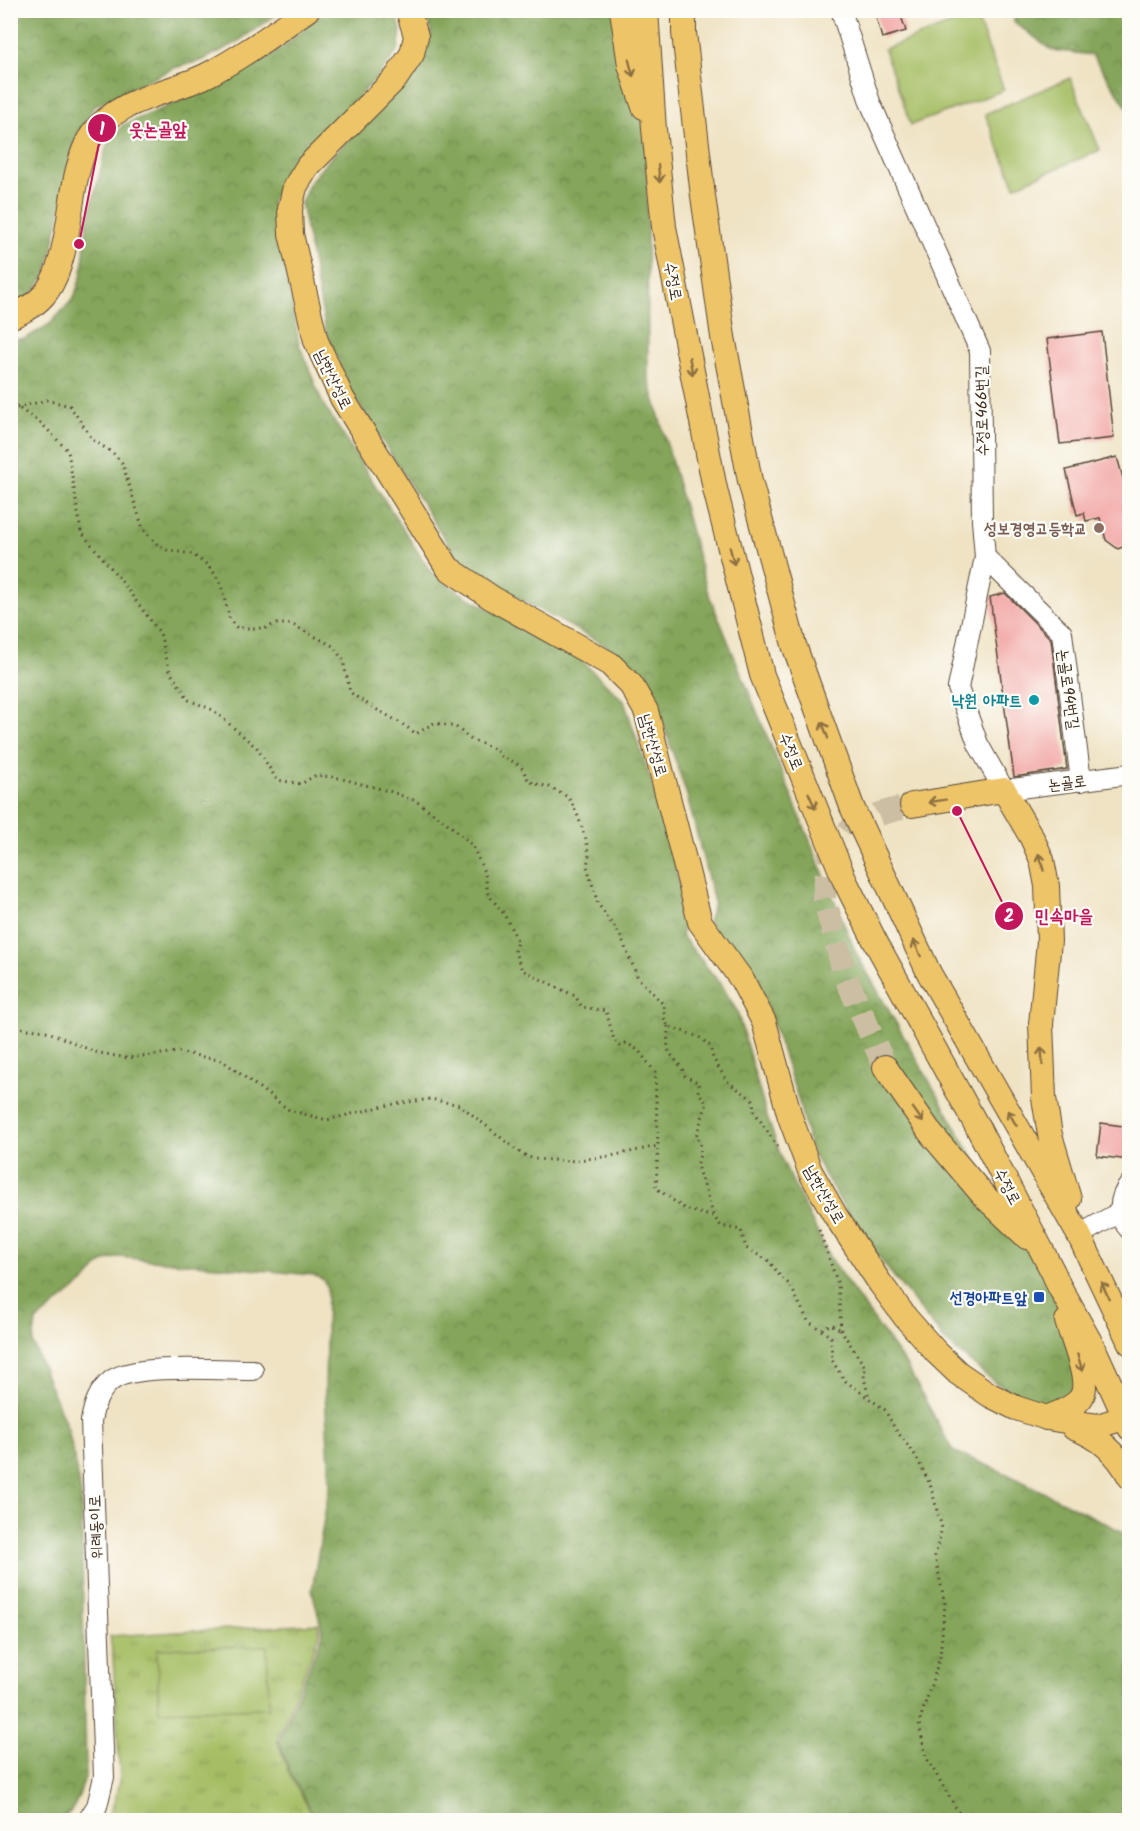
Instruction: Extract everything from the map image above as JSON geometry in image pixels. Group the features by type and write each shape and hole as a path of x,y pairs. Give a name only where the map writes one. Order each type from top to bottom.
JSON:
{"main road":[{"path":"10,317 33,306 47,292 58,272 83,150 99,125 110,115 128,105 180,87 222,67 307,10"},
{"name":"남한산성로","path":"408,10 416,36 412,54 396,78 308,166 295,187 290,209 291,234 316,341 342,398 448,568 492,598 610,664 631,685 646,711 700,922 742,980 764,1022 790,1117 810,1171 880,1283 906,1318 936,1352 958,1372 990,1395 1017,1408 1047,1418 1098,1426 1128,1420"},
{"path":"622,10 630,65 655,142"},
{"name":"수정로","path":"646,10 655,142 664,228 715,489 762,675 797,766 850,891 1059,1286 1122,1391 1128,1420"},
{"path":"684,10 684,33 700,173 723,337 750,481 794,645 852,807 929,973 1079,1236 1130,1343"},
{"path":"912,805 1004,790 1042,860 1047,886 1049,941 1041,1024 1044,1098 1050,1135 1079,1236"},
{"path":"885,1067 932,1135 976,1187 1041,1250"},
{"path":"1047,1418 1071,1407 1080,1399 1084,1391 1080,1361 1072,1340 1059,1286"},
{"path":"1047,1418 1092,1435 1122,1462 1130,1477"}],"street":[{"name":"수정로466번길","path":"841,10 870,102 980,351 982,520 985,557 958,688 978,744 1004,790"},
{"name":"논골로94번길","path":"985,557 1062,633 1081,781"},
{"name":"논골로","path":"1004,790 1130,774"},
{"path":"1079,1236 1125,1221 1122,1199 1130,1184"},
{"name":"위례동이로","path":"87,1821 97,1806 104,1777 91,1421 95,1399 112,1379 139,1370 253,1370"}],"path":[{"path":"16,408 47,400 70,406 93,440 113,453 122,463 143,529 167,550 192,554 206,564 221,585 230,620 237,628 266,628 275,624 291,624 304,630 333,646 343,660 350,692 376,711 391,717 416,734 434,723 456,727 470,739 495,749 501,756 514,762 523,769 527,778 533,783 549,787 568,797 576,811 586,839 589,855 587,866 598,904 620,935 638,978 664,1005 670,1053 683,1067 685,1076 699,1083 698,1092 707,1103 696,1136 702,1153 698,1165 700,1179 706,1188 714,1217 721,1226 741,1230 746,1248 769,1261 790,1285 808,1321 831,1337 832,1360 844,1380 885,1410 895,1429 915,1455 930,1485 942,1528 935,1556 945,1604 940,1657 919,1723 926,1757 963,1821"},
{"path":"10,402 42,424 68,451 81,532 117,574 160,633 170,672 189,700 213,710 257,748 278,780 301,784 316,775 339,778 392,792 416,801 446,822 472,846 485,874 488,894 504,914 517,940 515,952 522,970 575,996 582,1007 606,1011 614,1040 620,1046 626,1043 638,1050 656,1072 658,1146 656,1188 685,1209 714,1217"},
{"path":"668,1026 699,1037 710,1047 713,1058 727,1081 753,1100 754,1111 781,1152"},
{"path":"10,1027 46,1031 95,1052 126,1058 179,1052 223,1061 289,1110 327,1120 388,1105 430,1099 460,1105 519,1152 533,1159 569,1161 611,1156 658,1146"},
{"path":"817,1224 837,1284 841,1330"},
{"path":"822,1329 831,1324 841,1330 865,1367 864,1378 870,1400"}],"green space":[{"path":"10,11 281,11 236,43 203,60 174,68 94,106 76,139 47,274 26,302 11,300"},
{"path":"323,11 396,11 401,31 398,50 381,73 296,163 280,182 271,203 299,344 323,404 430,571 462,594 580,659 624,701 660,808 687,915 681,935 722,986 737,1011 766,1114 783,1162 831,1260 906,1365 953,1451 1007,1474 1129,1535 1129,1820 313,1820 309,1807 289,1771 279,1740 323,1634 312,1590 330,1483 325,1392 327,1286 322,1279 313,1275 119,1257 99,1265 88,1279 36,1321 33,1344 69,1432 81,1494 86,1773 75,1804 62,1818 43,1821 11,1820 11,339 25,339 50,324 74,298 82,273 87,223 107,145 123,125 225,82 279,51"},
{"path":"426,11 646,11 648,376 707,590 856,953 962,1138 1048,1281 1085,1367 1078,1400 1038,1406 994,1382 946,1342 849,1216 810,1149 798,1098 764,998 708,922 714,902 687,795 651,688 607,646 488,582 457,558 351,392 326,332 301,203 310,182 412,73 428,49 431,31"},
{"path":"1014,11 1129,11 1129,110 1092,55 1052,50 1014,22"},
{"path":"976,15 1004,90 911,125 884,49"},
{"path":"1070,78 1100,150 1015,186 985,114"},
{"path":"318,1624 320,1634 277,1739 288,1771 308,1807 311,1820 106,1820 115,1800 120,1776 110,1636"},
{"path":"267,1646 269,1708 159,1711 157,1649"}],"building":[{"path":"874,10 899,10 906,31 882,38"},
{"path":"1102,332 1114,438 1060,444 1047,339"},
{"path":"1117,457 1130,502 1130,544 1118,549 1106,540 1100,518 1086,521 1084,513 1077,515 1066,470"},
{"name":"낙원 아파트","path":"1005,593 1051,639 1067,769 1014,777 990,597"},
{"path":"1101,1123 1130,1127 1130,1160 1097,1156"}],"tunnel":[{"path":"885,1067 845,975 824,897 829,854 849,831 879,814 912,805"}],"place":[{"name":"웃논골앞","path":"79,244"},
{"name":"성보경영고등학교","path":"1099,528"},
{"name":"낙원 아파트","path":"1034,700"},
{"name":"민속마을","path":"957,811"},
{"name":"선경아파트앞","path":"1039,1297"}]}
